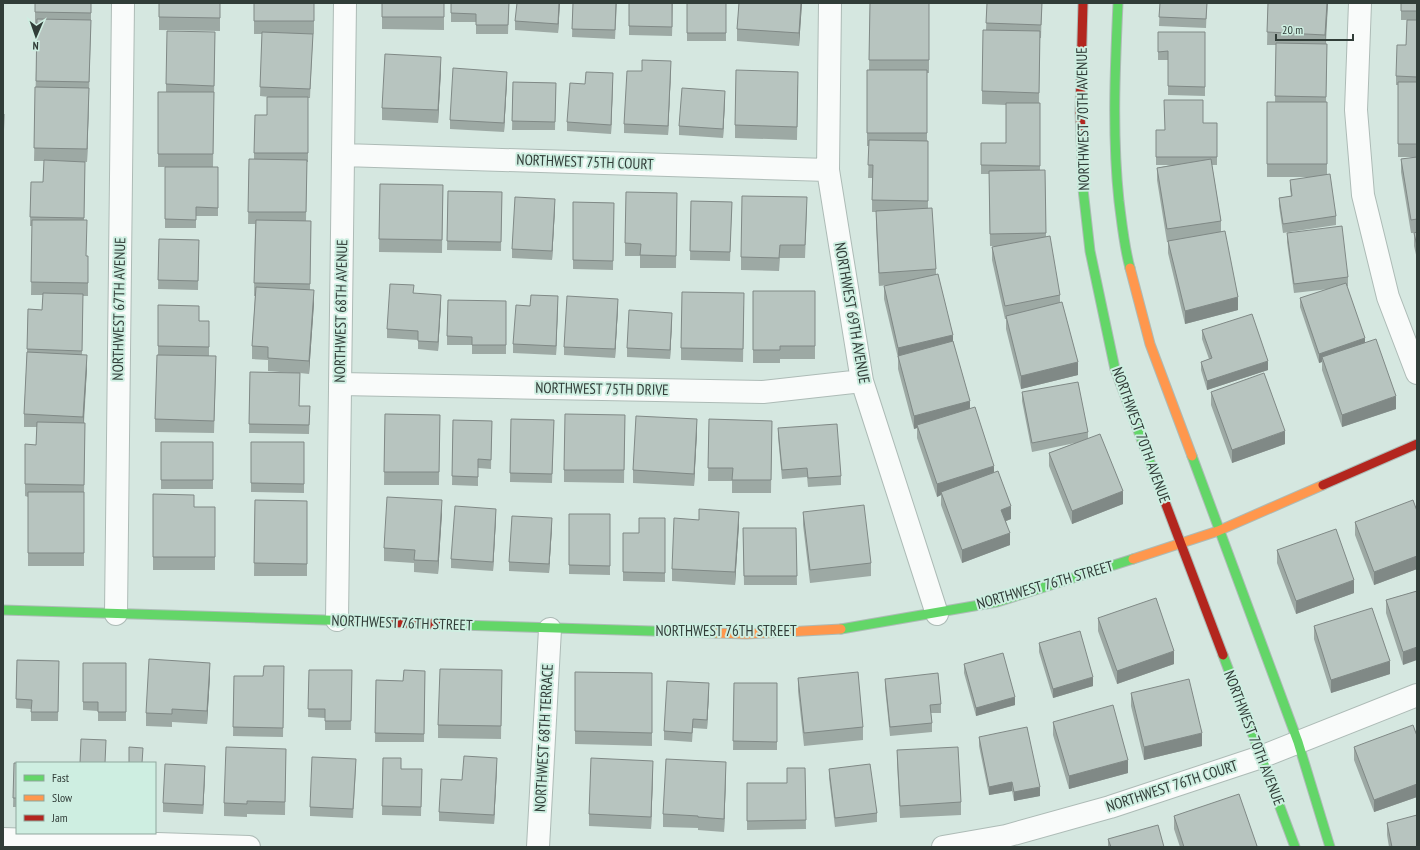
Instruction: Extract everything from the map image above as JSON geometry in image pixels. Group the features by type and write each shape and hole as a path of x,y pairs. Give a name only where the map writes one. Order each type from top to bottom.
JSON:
{"street":[{"name":"NORTHWEST 67TH AVENUE","path":"116,614 123,3"},
{"name":"NORTHWEST 68TH AVENUE","path":"337,620 344,3"},
{"name":"NORTHWEST 69TH AVENUE","path":"830,3 828,170 862,381 937,614"},
{"name":"NORTHWEST 70TH AVENUE","path":"1083,3 1080,112 1083,189 1090,251 1115,369 1295,847"},
{"path":"1118,3 1114,90 1117,180 1124,247 1150,344 1218,531 1298,742 1330,847"},
{"path":"1360,3 1356,110 1363,195 1388,297 1417,373"},
{"name":"NORTHWEST 75TH COURT","path":"343,155 828,170"},
{"name":"NORTHWEST 75TH DRIVE","path":"340,384 763,392 862,381"},
{"name":"NORTHWEST 76TH STREET","path":"3,610 337,620 550,629 754,634 843,629 937,614 997,602 1182,544 1218,531 1417,444"},
{"name":"NORTHWEST 68TH TERRACE","path":"538,847 550,629"},
{"name":"NORTHWEST 76TH COURT","path":"943,847 1006,836 1103,809 1261,757 1417,695"},
{"path":"3,840 114,845 249,847"}],"building":[{"path":"35,3 91,3 91,13 35,12"},
{"path":"159,3 220,3 220,18 159,17"},
{"path":"254,3 314,3 314,21 254,21"},
{"path":"382,3 444,3 444,17 382,17"},
{"path":"451,3 509,3 508,25 476,25 476,14 451,13"},
{"path":"517,3 559,3 558,24 515,21"},
{"path":"573,3 616,3 615,30 572,29"},
{"path":"629,3 672,3 672,27 629,26"},
{"path":"687,3 726,3 726,33 687,33"},
{"path":"739,3 801,3 799,33 737,29"},
{"path":"870,3 929,3 929,60 869,60"},
{"path":"987,3 1042,3 1041,25 986,23"},
{"path":"1160,3 1207,3 1206,19 1159,17"},
{"path":"1268,3 1327,3 1325,35 1267,32"},
{"path":"1401,3 1417,3 1417,11 1401,11"},
{"path":"37,19 91,20 89,82 36,81"},
{"path":"1407,20 1417,20 1417,77 1396,76 1397,45 1406,45"},
{"path":"983,30 1040,31 1039,93 982,91"},
{"path":"167,31 215,32 214,86 166,84"},
{"path":"262,32 313,34 310,89 260,87"},
{"path":"1158,32 1205,32 1205,87 1168,86 1168,51 1158,52"},
{"path":"1276,43 1327,44 1326,97 1275,96"},
{"path":"385,54 441,57 438,110 382,108"},
{"path":"642,60 671,61 668,126 624,124 627,71 642,71"},
{"path":"453,68 507,72 504,123 450,120"},
{"path":"736,70 798,72 797,127 735,125"},
{"path":"867,70 927,70 927,133 867,133"},
{"path":"586,72 613,73 611,125 567,122 570,83 585,84"},
{"path":"513,82 556,83 555,122 512,121"},
{"path":"1398,82 1417,82 1417,144 1398,144"},
{"path":"35,87 89,88 87,149 34,148"},
{"path":"682,88 725,91 723,129 679,126"},
{"path":"158,92 214,92 213,154 158,154"},
{"path":"267,97 308,97 308,153 254,153 255,115 267,115"},
{"path":"1164,100 1203,100 1203,123 1217,123 1217,157 1156,157 1156,130 1165,130"},
{"path":"1267,102 1327,102 1327,164 1267,164"},
{"path":"1006,103 1040,103 1040,166 981,165 981,143 1006,143"},
{"path":"3,114 4,114 3,146"},
{"path":"869,140 928,141 928,201 872,200 873,165 868,165"},
{"path":"1417,157 1417,219 1411,220 1401,159"},
{"path":"249,159 307,160 306,212 248,212"},
{"path":"1211,159 1221,221 1167,229 1157,168"},
{"path":"44,160 85,162 84,218 30,217 31,182 43,182"},
{"path":"165,167 218,167 218,208 196,207 196,220 165,219"},
{"path":"1045,170 1046,233 990,234 989,171"},
{"path":"1330,174 1336,216 1283,224 1279,198 1292,196 1290,180"},
{"path":"380,184 443,185 442,240 379,239"},
{"path":"448,191 502,192 501,242 447,241"},
{"path":"626,192 677,193 676,256 640,255 641,244 625,243"},
{"path":"742,196 807,197 805,245 780,245 779,258 741,257"},
{"path":"515,197 555,199 552,251 512,249"},
{"path":"691,201 732,202 730,252 690,251"},
{"path":"573,202 614,203 613,261 573,260"},
{"path":"932,208 936,269 879,273 876,211"},
{"path":"32,220 87,220 86,256 88,256 88,283 31,282"},
{"path":"256,220 311,221 310,284 254,283"},
{"path":"1342,226 1348,277 1294,284 1287,233"},
{"path":"1225,231 1238,297 1185,311 1168,241"},
{"path":"1417,232 1417,246 1414,233"},
{"path":"1050,236 1060,295 1005,306 992,247"},
{"path":"159,239 199,240 198,281 158,280"},
{"path":"938,274 953,335 898,348 884,286"},
{"path":"1346,283 1365,338 1319,354 1300,298"},
{"path":"390,284 414,285 413,293 441,295 438,342 418,341 418,331 387,329"},
{"path":"256,287 314,290 309,361 268,358 268,347 252,346"},
{"path":"753,291 815,291 815,346 780,346 780,350 753,350"},
{"path":"682,292 744,293 743,349 681,348"},
{"path":"43,293 83,294 82,351 27,349 28,309 42,310"},
{"path":"531,295 558,296 556,346 513,344 516,305 530,306"},
{"path":"567,296 618,299 615,349 564,347"},
{"path":"448,300 506,301 506,345 472,345 472,337 447,336"},
{"path":"1062,302 1078,362 1021,376 1006,316"},
{"path":"158,305 199,306 199,321 209,321 209,347 158,346"},
{"path":"629,310 672,313 670,350 627,348"},
{"path":"1252,314 1268,361 1207,381 1201,362 1212,358 1202,330"},
{"path":"1376,339 1396,396 1342,415 1322,357"},
{"path":"953,341 970,401 914,416 898,356"},
{"path":"27,352 87,355 83,417 24,414"},
{"path":"157,355 216,356 214,421 155,419"},
{"path":"250,372 300,373 299,406 310,406 309,425 249,424"},
{"path":"1264,373 1285,431 1232,450 1211,392"},
{"path":"1078,382 1088,432 1032,443 1022,392"},
{"path":"975,407 994,466 937,484 917,425"},
{"path":"385,414 440,415 439,472 384,472"},
{"path":"565,414 625,415 624,470 564,470"},
{"path":"636,416 697,419 694,474 633,470"},
{"path":"511,419 554,420 552,474 510,473"},
{"path":"709,419 772,421 771,480 732,480 733,468 708,468"},
{"path":"453,420 492,421 491,460 478,459 478,477 452,476"},
{"path":"37,422 85,423 84,485 25,484 25,444 36,445"},
{"path":"837,424 841,476 808,478 807,468 782,470 778,428"},
{"path":"1100,434 1123,491 1072,511 1049,453"},
{"path":"161,442 213,442 213,480 161,480"},
{"path":"251,442 304,442 304,484 251,483"},
{"path":"998,471 1011,506 1001,510 1010,533 962,550 941,492"},
{"path":"28,492 84,492 84,553 28,553"},
{"path":"153,494 194,495 194,507 215,507 215,557 153,557"},
{"path":"387,497 442,500 438,561 414,560 415,550 384,548"},
{"path":"255,500 307,501 307,564 254,563"},
{"path":"1413,500 1417,511 1417,556 1374,572 1355,522"},
{"path":"864,505 871,563 810,570 803,512"},
{"path":"455,506 496,509 493,562 451,559"},
{"path":"699,509 739,512 735,572 672,569 674,518 699,520"},
{"path":"569,514 610,514 610,566 569,565"},
{"path":"512,516 552,518 549,564 509,562"},
{"path":"639,518 665,518 665,573 623,572 623,533 639,533"},
{"path":"743,528 796,528 797,576 744,576"},
{"path":"1336,529 1354,580 1296,601 1277,550"},
{"path":"1417,591 1417,647 1403,652 1386,600"},
{"path":"1156,598 1174,651 1117,671 1098,618"},
{"path":"1372,608 1390,661 1331,680 1314,626"},
{"path":"1080,631 1093,677 1053,689 1039,643"},
{"path":"1003,653 1015,697 976,708 964,664"},
{"path":"149,659 210,663 207,711 172,709 172,714 146,713"},
{"path":"17,660 59,661 58,712 31,712 32,700 16,699"},
{"path":"83,663 126,663 126,712 98,712 98,702 83,702"},
{"path":"264,666 284,666 283,728 233,727 234,676 263,676"},
{"path":"440,669 502,670 501,726 438,725"},
{"path":"309,670 352,670 351,721 325,721 325,709 308,709"},
{"path":"404,670 425,671 424,734 375,733 376,680 403,681"},
{"path":"575,672 652,673 652,733 575,731"},
{"path":"858,672 863,727 804,733 798,678"},
{"path":"938,673 941,704 930,705 932,723 890,727 885,679"},
{"path":"1189,679 1202,733 1144,747 1131,693"},
{"path":"667,681 709,683 707,720 693,719 692,733 664,731"},
{"path":"734,683 777,683 777,742 733,741"},
{"path":"1113,705 1128,760 1069,776 1053,722"},
{"path":"1413,725 1417,736 1417,784 1374,800 1354,747"},
{"path":"1027,727 1040,787 1014,792 1012,782 989,787 979,737"},
{"path":"81,739 106,740 105,762 80,762"},
{"path":"129,747 143,748 142,762 129,762"},
{"path":"226,747 286,749 285,802 247,801 247,804 224,803"},
{"path":"958,747 961,802 900,806 897,750"},
{"path":"464,756 497,758 494,815 439,812 441,779 462,780"},
{"path":"312,757 356,759 353,809 310,807"},
{"path":"383,758 401,758 401,769 422,769 421,807 382,806"},
{"path":"591,758 653,761 651,817 589,814"},
{"path":"666,759 726,762 724,819 663,814"},
{"path":"14,763 16,763 16,798 13,798"},
{"path":"165,764 205,766 203,805 163,803"},
{"path":"870,764 877,813 835,818 829,769"},
{"path":"787,768 805,768 806,820 747,821 747,783 787,783"},
{"path":"1239,794 1257,846 1184,847 1174,816"},
{"path":"1417,815 1417,847 1392,847 1387,823"},
{"path":"1158,825 1164,847 1111,847 1108,839"}],"traffic: fast":[{"path":"1118,3 1115,77 1115,152 1119,201 1130,268"},
{"path":"1082,160 1083,189 1090,251 1115,369 1165,502"},
{"path":"1192,456 1298,742 1330,847"},
{"path":"841,629 997,602 1133,559"},
{"path":"3,610 357,621"},
{"path":"458,625 716,633"},
{"path":"1223,655 1295,847"}],"traffic: slow":[{"path":"1130,268 1150,344 1192,456"},
{"path":"1133,559 1218,531 1323,485"},
{"path":"716,633 746,634 841,629"}],"traffic: jam":[{"path":"1082,160 1080,112 1083,3"},
{"path":"1323,485 1417,444"},
{"path":"1165,502 1223,655"},
{"path":"357,621 458,625"}]}
